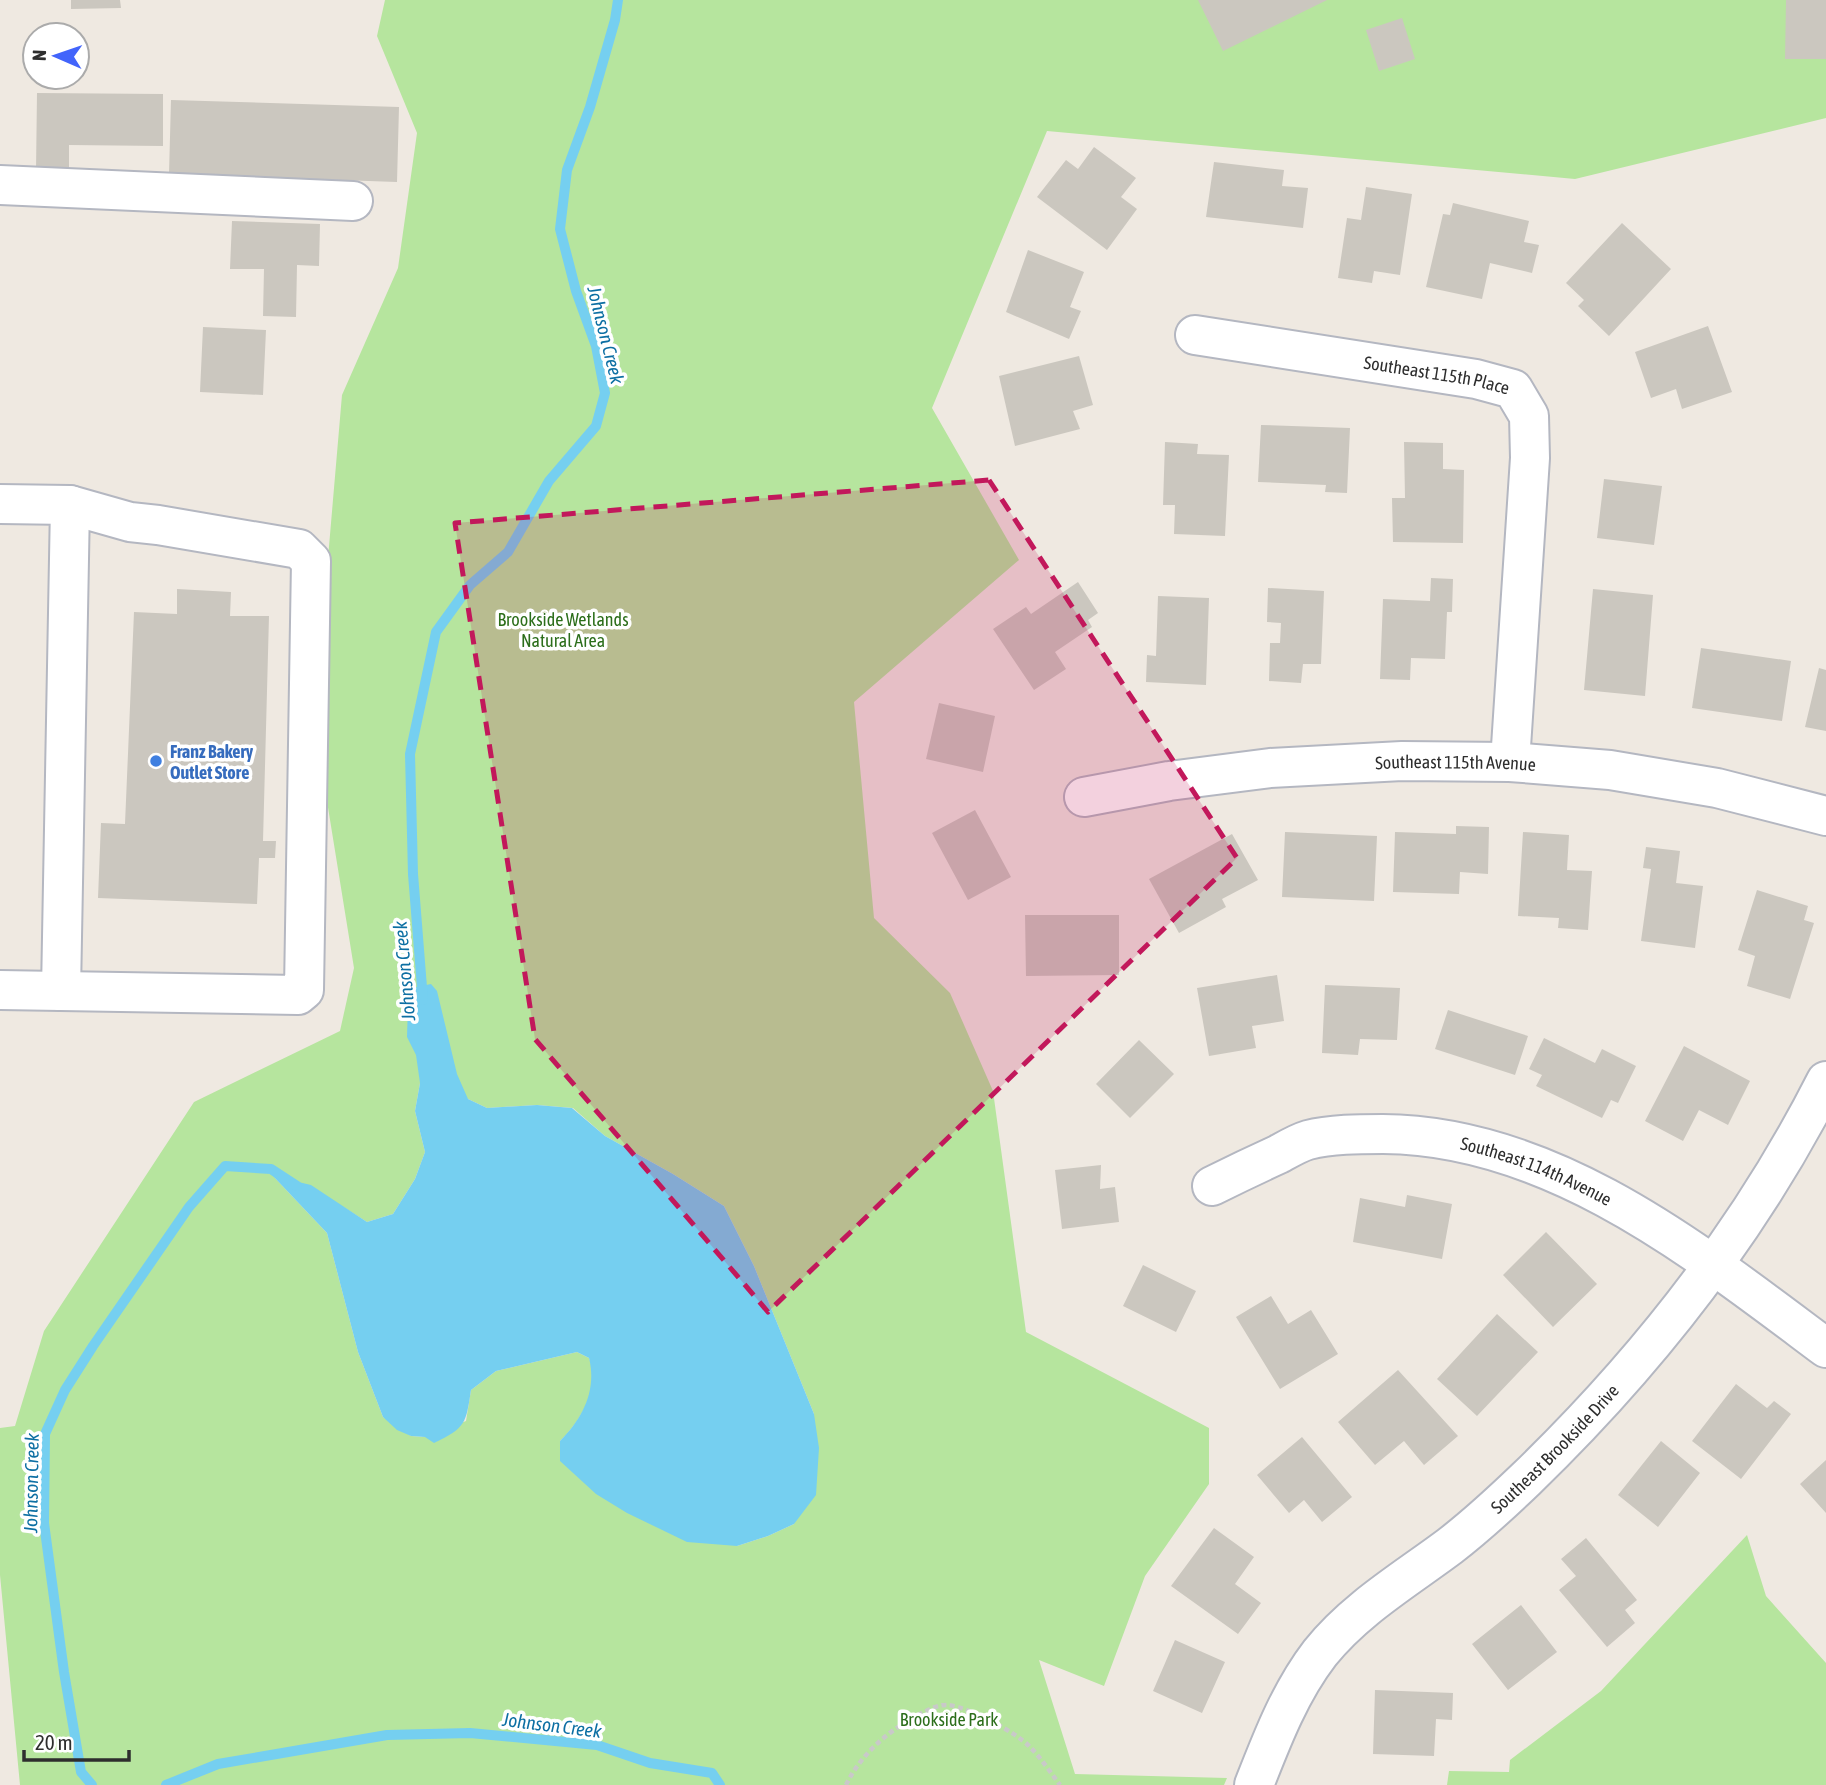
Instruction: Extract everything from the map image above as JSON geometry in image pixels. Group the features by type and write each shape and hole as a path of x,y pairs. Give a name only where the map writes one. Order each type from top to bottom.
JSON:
{"street":[{"path":"0,185 353,201"},
{"name":"Southeast 115th Place","path":"1195,335 1476,379 1513,389 1529,416 1530,458 1510,762"},
{"path":"0,504 70,505 131,523 158,525 299,549 311,561 304,990 298,995 0,990"},
{"path":"61,991 70,505"},
{"name":"Southeast 115th Avenue","path":"1084,797 1169,781 1270,768 1402,761 1510,762 1610,770 1717,788 1826,816"},
{"name":"Southeast Brookside Drive","path":"1254,1785 1286,1709 1321,1653 1372,1604 1454,1543 1523,1482 1621,1382 1737,1234 1762,1196 1826,1081"},
{"name":"Southeast 114th Avenue","path":"1212,1186 1307,1140 1360,1134 1415,1135 1487,1149 1557,1175 1623,1207 1713,1264 1826,1348"}],"path":[{"path":"846,1785 862,1760 891,1731 933,1708 950,1705 1030,1746 1060,1785"}],"highlighted area":[{"path":"989,480 1237,858 768,1312 535,1039 455,523"}],"green space":[{"name":"Brookside Wetlands Natural Area","path":"385,0 1826,0 1826,118 1575,179 1047,131 932,408 1019,560 854,702 874,918 950,993 993,1091 1026,1332 1209,1428 1209,1484 1145,1576 1104,1686 1039,1660 1075,1774 1227,1778 1224,1785 20,1785 0,1575 0,1428 15,1426 44,1331 194,1102 340,1031 354,968 314,721 342,395 398,268 417,133 377,36","holes":["420,1083 487,1108 537,1105 573,1108 605,1136 724,1206 754,1266 814,1414 794,1524 737,1546 560,1441 583,1411 592,1384 593,1371 589,1358 577,1352 496,1371 471,1390 466,1421 425,1437 411,1436 383,1417 358,1352 327,1233 274,1177 345,1208 367,1222 393,1214 415,1179 425,1152 415,1111"]},
{"path":"1747,1535 1766,1596 1826,1663 1826,1785 1447,1785 1449,1771 1509,1772 1510,1760 1601,1691"}],"water":[{"path":"431,984 437,991 457,1074 468,1099 487,1108 537,1105 572,1108 605,1136 724,1206 754,1266 814,1414 819,1448 816,1495 794,1524 737,1546 687,1542 627,1513 596,1494 560,1461 560,1441 581,1413 591,1381 589,1358 577,1352 496,1371 471,1390 463,1423 453,1433 434,1443 425,1437 411,1436 397,1430 383,1417 358,1352 327,1233 273,1176 311,1185 367,1222 393,1214 415,1179 425,1152 415,1111 420,1083 416,1055 407,1037 408,1003 416,987"}],"building":[{"path":"71,0 120,0 121,8 71,9"},
{"path":"1198,0 1327,0 1223,51"},
{"path":"1786,0 1826,0 1826,59 1785,59"},
{"path":"1402,18 1415,59 1379,71 1366,30"},
{"path":"37,93 163,94 163,146 69,145 69,171 36,171"},
{"path":"171,100 399,107 397,182 169,174"},
{"path":"1094,147 1136,178 1121,197 1137,209 1107,250 1037,197 1066,160 1078,169"},
{"path":"1214,162 1284,170 1282,186 1308,188 1303,228 1206,217"},
{"path":"1366,187 1412,194 1400,275 1374,271 1372,283 1338,278 1347,218 1361,220"},
{"path":"1453,203 1529,221 1524,242 1539,245 1532,273 1490,263 1482,299 1426,287 1443,214 1450,215"},
{"path":"232,221 320,224 319,266 297,265 296,317 263,316 264,269 230,269"},
{"path":"1622,223 1671,269 1609,336 1578,306 1584,300 1566,283"},
{"path":"1028,250 1084,272 1070,307 1081,311 1069,339 1006,312"},
{"path":"1708,326 1732,392 1682,409 1676,389 1651,398 1635,352"},
{"path":"203,327 266,330 263,395 200,392"},
{"path":"1079,356 1093,405 1073,411 1080,429 1015,446 999,376"},
{"path":"1261,425 1350,428 1347,493 1325,492 1326,485 1258,482"},
{"path":"1165,442 1198,444 1197,454 1229,455 1225,536 1174,534 1175,505 1163,505"},
{"path":"1404,442 1443,443 1443,469 1464,470 1463,543 1393,542 1392,498 1405,498"},
{"path":"1604,479 1662,486 1654,545 1597,538"},
{"path":"1431,578 1453,579 1452,612 1447,612 1445,659 1411,658 1410,680 1380,679 1383,599 1430,601"},
{"path":"1078,582 1098,613 1088,620 1092,627 1055,652 1066,669 1034,690 993,629 1026,607 1031,614"},
{"path":"1268,588 1324,591 1321,664 1303,664 1301,683 1269,681 1270,643 1280,643 1281,623 1267,622"},
{"path":"177,589 231,592 230,616 269,616 263,841 276,841 275,858 259,858 257,904 98,898 101,823 125,824 134,612 177,614"},
{"path":"1593,589 1653,595 1645,696 1584,690"},
{"path":"1158,596 1209,598 1206,685 1146,682 1147,655 1156,656"},
{"path":"1701,648 1791,661 1782,721 1692,708"},
{"path":"1819,668 1826,670 1826,731 1805,727"},
{"path":"939,703 995,716 983,772 926,759"},
{"path":"975,810 1011,877 968,900 932,833"},
{"path":"1456,826 1489,827 1488,874 1460,872 1459,894 1393,892 1395,832 1456,834"},
{"path":"1285,832 1377,836 1374,901 1282,897"},
{"path":"1523,832 1569,835 1567,870 1592,871 1588,930 1558,928 1559,918 1518,916"},
{"path":"1232,834 1258,880 1222,899 1226,907 1179,933 1149,879"},
{"path":"1646,847 1680,851 1676,883 1703,886 1695,948 1641,941 1651,869 1643,868"},
{"path":"1757,890 1808,906 1804,920 1814,923 1790,999 1747,986 1755,956 1738,950"},
{"path":"1025,915 1119,915 1119,975 1026,976"},
{"path":"1277,975 1284,1021 1252,1026 1256,1048 1209,1056 1197,988"},
{"path":"1325,985 1400,988 1397,1040 1360,1039 1358,1055 1322,1053"},
{"path":"1448,1010 1528,1036 1515,1075 1435,1049"},
{"path":"1544,1038 1595,1063 1602,1049 1636,1066 1618,1103 1611,1100 1602,1118 1536,1086 1542,1075 1529,1069"},
{"path":"1139,1040 1174,1074 1130,1118 1096,1084"},
{"path":"1684,1046 1750,1081 1728,1125 1699,1110 1683,1141 1645,1121"},
{"path":"1101,1165 1100,1189 1115,1187 1119,1222 1062,1229 1055,1170"},
{"path":"1407,1195 1452,1204 1442,1259 1353,1242 1360,1198 1405,1207"},
{"path":"1546,1232 1597,1284 1553,1327 1503,1275"},
{"path":"1143,1265 1196,1291 1176,1332 1123,1306"},
{"path":"1271,1296 1288,1324 1311,1310 1338,1354 1280,1389 1236,1317"},
{"path":"1497,1314 1538,1352 1477,1416 1437,1379"},
{"path":"1398,1370 1458,1436 1424,1465 1404,1441 1375,1465 1338,1422"},
{"path":"1736,1384 1767,1408 1774,1401 1791,1414 1741,1479 1692,1441"},
{"path":"1302,1437 1352,1497 1322,1522 1304,1500 1289,1513 1257,1475"},
{"path":"1661,1441 1700,1473 1658,1527 1618,1495"},
{"path":"1826,1460 1826,1513 1800,1484"},
{"path":"1214,1528 1254,1557 1235,1584 1261,1603 1238,1634 1171,1586"},
{"path":"1586,1538 1637,1600 1625,1610 1635,1623 1607,1647 1559,1590 1576,1576 1561,1559"},
{"path":"1521,1605 1557,1652 1508,1690 1472,1644"},
{"path":"1175,1640 1225,1662 1202,1713 1153,1691"},
{"path":"1375,1690 1453,1693 1452,1720 1436,1719 1434,1756 1373,1754"}],"waterway":[{"name":"Johnson Creek","path":"423,1000 413,874 410,754 436,632 470,585 508,552 549,481 596,426 605,393 596,346 576,291 560,229 567,170 590,107 615,20 618,0"},
{"name":"Johnson Creek","path":"92,1785 81,1772 64,1672 44,1523 45,1434 65,1390 93,1346 189,1207 225,1166 271,1169 297,1186"},
{"name":"Johnson Creek","path":"166,1785 218,1764 387,1735 470,1733 597,1745 650,1763 712,1773 720,1785"}],"place":[{"name":"Franz Bakery Outlet Store","path":"156,761"}],"park label":[{"name":"Brookside Park","path":"949,1719"}]}
